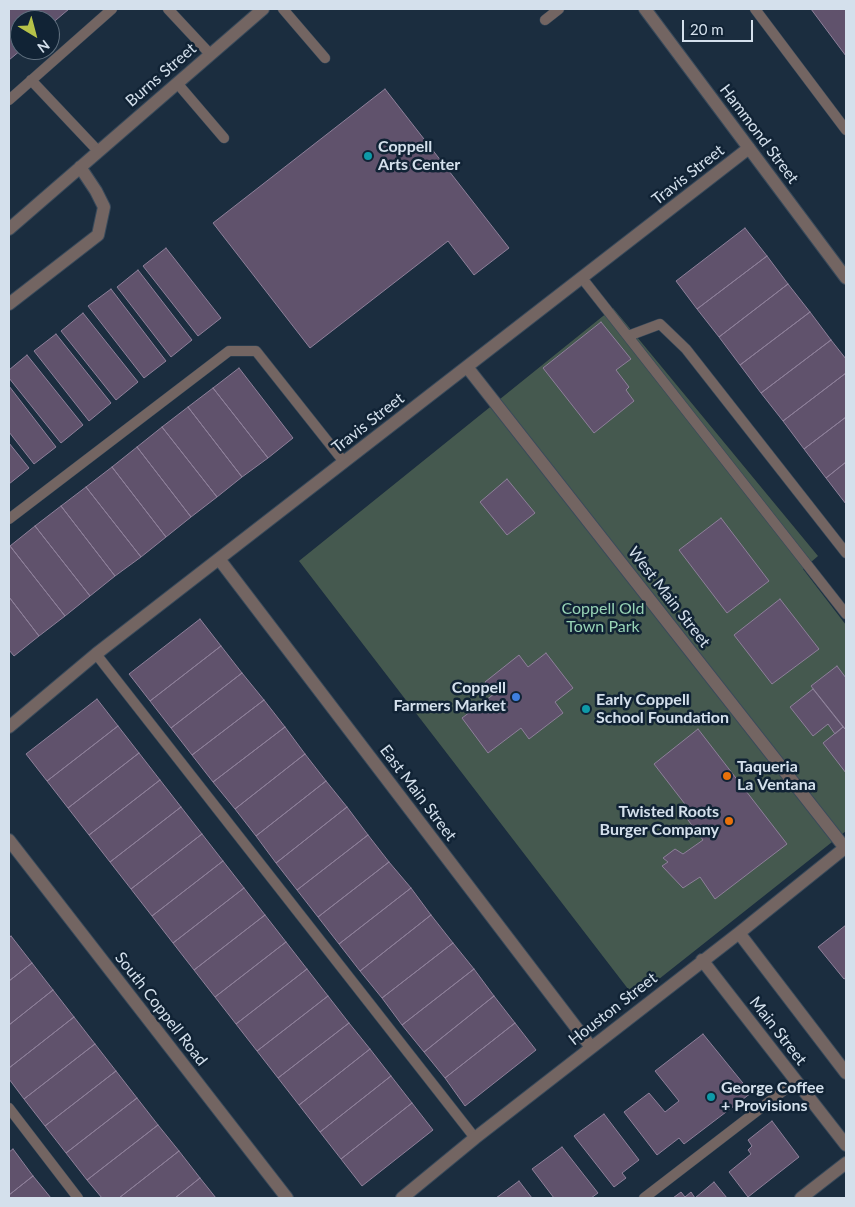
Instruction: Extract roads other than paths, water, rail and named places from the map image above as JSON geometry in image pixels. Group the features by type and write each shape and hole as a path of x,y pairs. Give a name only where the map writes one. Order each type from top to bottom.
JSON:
{"street":[{"name":"Burns Street","path":"9,228 263,9"},
{"name":"Hammond Street","path":"645,9 846,278"},
{"name":"Travis Street","path":"9,727 96,654 749,148"},
{"path":"9,304 98,234 104,207 80,167"},
{"name":"West Main Street","path":"467,366 845,847"},
{"name":"East Main Street","path":"219,559 591,1047"},
{"name":"South Coppell Road","path":"9,840 287,1198"},
{"name":"Houston Street","path":"402,1198 475,1138 739,933 845,847"},
{"name":"Main Street","path":"739,933 846,1073"},
{"name":"Main Street","path":"702,960 846,1146"},
{"path":"801,1198 846,1163"}],"lane":[{"path":"9,100 112,9"},
{"path":"168,9 210,54"},
{"path":"283,9 325,58"},
{"path":"545,20 559,9"},
{"path":"755,9 846,130"},
{"path":"32,80 98,151"},
{"path":"177,83 224,138"},
{"path":"582,278 846,614"},
{"path":"628,336 660,324 686,350 846,553"},
{"path":"9,519 229,351 256,351 344,462"},
{"path":"96,654 475,1138"},
{"path":"644,1198 796,1081"},
{"path":"9,1108 78,1198"}],"place":[{"name":"Coppell Arts Center","path":"368,156"},
{"name":"Coppell Farmers Market","path":"516,697"},
{"name":"Early Coppell School Foundation","path":"586,709"},
{"name":"Taqueria La Ventana","path":"727,776"},
{"name":"Twisted Roots Burger Company","path":"729,821"},
{"name":"George Coffee + Provisions","path":"711,1097"}],"park label":[{"name":"Coppell Old Town Park","path":"603,618"}]}
